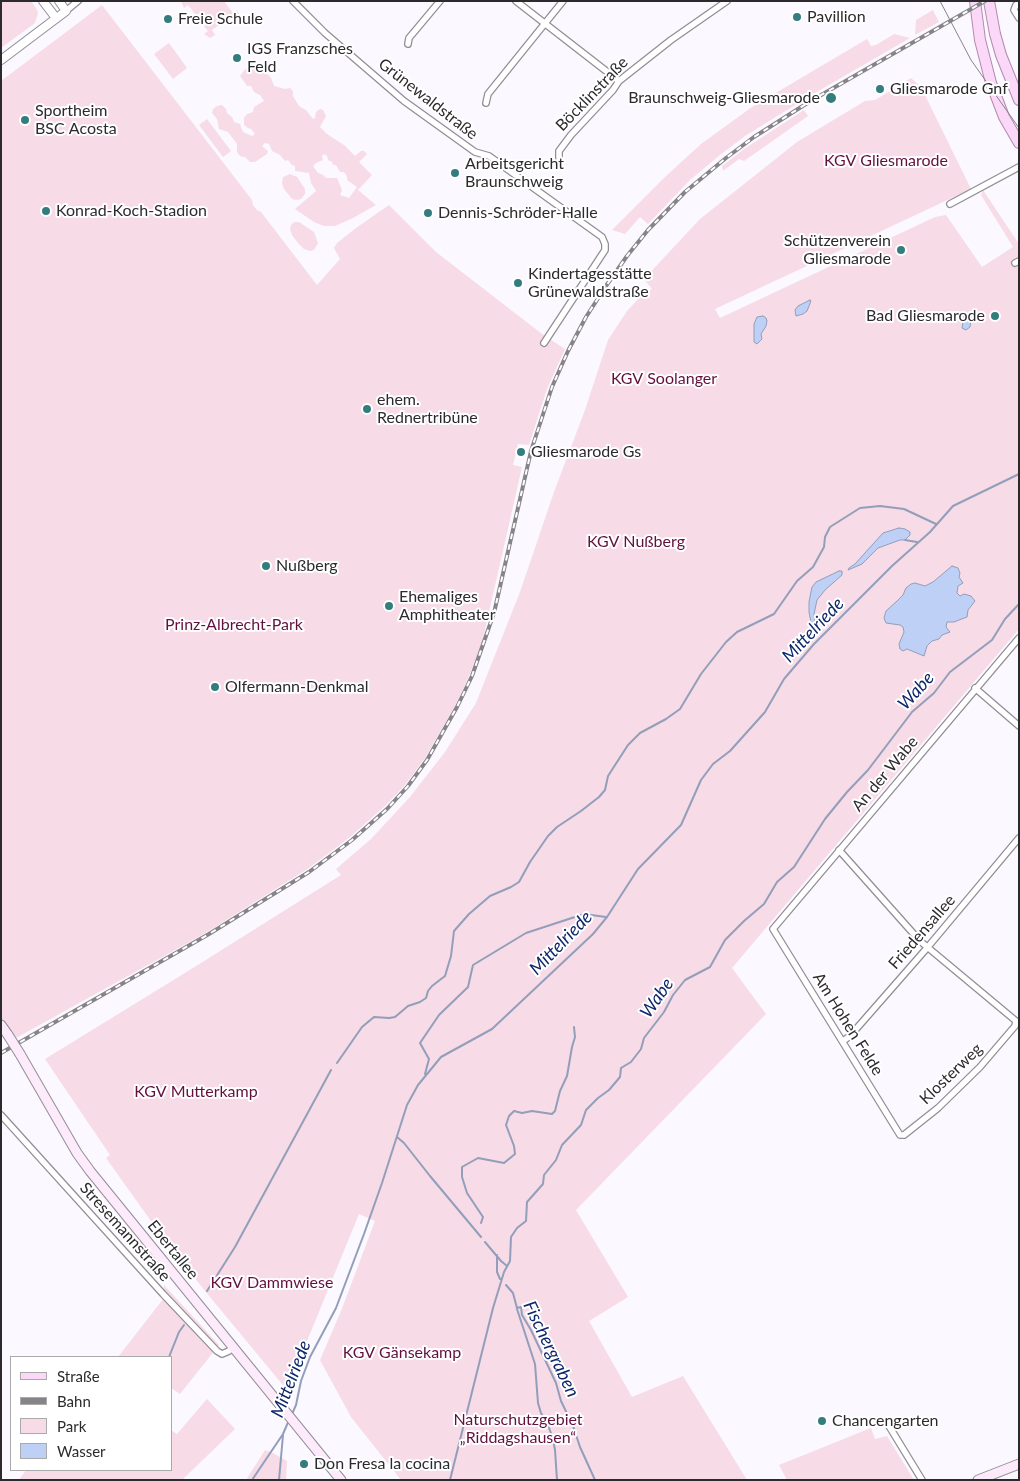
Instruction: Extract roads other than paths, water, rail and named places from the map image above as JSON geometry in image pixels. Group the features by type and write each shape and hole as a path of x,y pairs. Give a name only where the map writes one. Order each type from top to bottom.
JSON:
{"main road":[{"path":"974,1 980,40 991,83 1004,117 1019,143"},
{"path":"989,1 1001,55 1019,100"},
{"name":"Ebertallee","path":"1,1026 20,1054 77,1153 90,1171 341,1480"},
{"path":"978,1480 1019,1464"}],"street":[{"path":"43,1 56,18"},
{"path":"59,1 66,10"},
{"path":"1,60 78,1"},
{"name":"Grünewaldstraße","path":"293,1 325,33 404,101 475,152 489,156 602,237 605,250 544,343"},
{"path":"408,44 409,38 440,1"},
{"path":"516,1 619,81"},
{"path":"486,102 488,94 563,1"},
{"name":"Böcklinstraße","path":"559,158 559,151 571,135 614,90 619,81 659,49 727,1"},
{"path":"1019,3 1014,10 1019,18"},
{"path":"950,204 1019,167"},
{"name":"An der Wabe","path":"773,929 1019,638"},
{"path":"975,688 1019,726"},
{"name":"Friedensallee","path":"843,1041 850,1036 927,948 1019,838"},
{"path":"839,850 927,948"},
{"name":"Am Hohen Felde","path":"773,929 900,1135"},
{"name":"Klosterweg","path":"900,1135 904,1135 951,1096 980,1067 1015,1026 1016,1021 927,948"},
{"name":"Stresemannstraße","path":"1,1115 217,1351 222,1354 229,1351 233,1346"},
{"path":"889,1426 922,1480"}],"water":[{"path":"810,300 807,311 796,316 795,310 798,306"},
{"path":"964,315 972,315 972,318 969,318 971,320 970,327 966,330 962,328"},
{"path":"763,316 767,321 766,326 761,334 762,339 757,344 754,342 754,324 757,317"},
{"path":"899,528 910,532 910,535 905,540 878,548 862,564 848,570 883,533"},
{"path":"952,566 958,568 959,577 963,583 958,586 957,593 960,596 964,594 971,596 975,601 968,610 967,617 954,622 947,622 946,627 950,632 932,641 927,646 924,656 907,649 903,651 900,649 899,644 904,632 903,627 886,623 884,618 886,611 903,595 906,588 911,584 915,583 925,586 933,582"},
{"path":"842,571 842,575 817,600 814,625 811,622 809,612 812,587 816,582"}],"waterway":[{"name":"Mittelriede","path":"292,1414 310,1357 336,1308 382,1183 407,1105 418,1085 441,1057 492,1029 593,934 607,917 638,869 681,825 701,780 713,764 730,751 765,712 784,679 814,644 892,566 930,532 953,506 1019,474"},
{"path":"337,1063 362,1027 374,1017 395,1017 408,1006 426,998 432,986 445,976 451,956 454,931 469,914 490,896 519,882 548,836 557,827 599,797 605,790 608,776 628,745 640,733 680,709 701,674 726,642 737,632 774,614 797,581 813,567 824,547 825,537 830,527 860,508 880,506 904,509 936,524"},
{"path":"905,540 917,542"},
{"name":"Wabe","path":"450,1480 493,1308 504,1272 510,1261 511,1237 517,1228 526,1221 527,1202 543,1184 544,1175 556,1160 562,1145 581,1125 586,1110 609,1090 620,1077 621,1068 631,1062 641,1049 644,1038 685,980 710,967 725,940 764,904 777,882 794,867 825,819 868,770 912,712 934,693 950,672 992,640 1005,619 1019,604"},
{"path":"425,1074 429,1059 420,1043 439,1015 468,987 473,965 526,933 584,914 606,917"},
{"path":"481,1223 483,1217 467,1193 462,1177 462,1167 478,1158 504,1163 515,1154 506,1125 509,1116 514,1111 552,1114 555,1111 560,1091 567,1076 575,1037 574,1027"},
{"path":"207,1291 235,1247 331,1070"},
{"path":"397,1137 404,1143 481,1237"},
{"name":"Fischergraben","path":"485,1242 507,1266"},
{"name":"Fischergraben","path":"497,1255 497,1272 500,1279"},
{"name":"Fischergraben","path":"506,1285 513,1293 517,1308 521,1307 522,1315 556,1383 561,1401 595,1480"},
{"path":"517,1309 535,1364 538,1403 553,1439 557,1480"},
{"path":"169,1356 179,1332 184,1325"},
{"name":"Mittelriede","path":"252,1480 283,1434 289,1420"},
{"path":"279,1480 283,1435"}],"tram line":[{"path":"940,1 971,60 1019,128"}],"railway":[{"path":"1,1053 209,934 309,872 352,840 387,809 408,786 427,760 472,676 494,613 531,451 552,387 586,317 627,256 648,230 685,192 754,137 809,102 985,1"}],"place":[{"name":"Pavillion","path":"797,17"},
{"name":"Freie Schule","path":"168,19"},
{"name":"IGS Franzsches Feld","path":"237,58"},
{"name":"Gliesmarode Gnf","path":"880,89"},
{"name":"Braunschweig-Gliesmarode","path":"831,98"},
{"name":"Sportheim BSC Acosta","path":"25,120"},
{"name":"Arbeitsgericht Braunschweig","path":"455,173"},
{"name":"Konrad-Koch-Stadion","path":"46,211"},
{"name":"Dennis-Schröder-Halle","path":"428,213"},
{"name":"Schützenverein Gliesmarode","path":"901,250"},
{"name":"Kindertagesstätte Grünewaldstraße","path":"518,283"},
{"name":"Bad Gliesmarode","path":"995,316"},
{"name":"ehem. Rednertribüne","path":"367,409"},
{"name":"Gliesmarode Gs","path":"521,452"},
{"name":"Nußberg","path":"266,566"},
{"name":"Ehemaliges Amphitheater","path":"389,606"},
{"name":"Olfermann-Denkmal","path":"215,687"},
{"name":"Chancengarten","path":"822,1421"},
{"name":"Don Fresa la cocina","path":"304,1464"}],"park label":[{"name":"KGV Gliesmarode","path":"886,161"},
{"name":"KGV Soolanger","path":"664,379"},
{"name":"KGV Nußberg","path":"636,542"},
{"name":"Prinz-Albrecht-Park","path":"234,625"},
{"name":"KGV Mutterkamp","path":"196,1092"},
{"name":"KGV Dammwiese","path":"272,1283"},
{"name":"KGV Gänsekamp","path":"402,1353"},
{"name":"Naturschutzgebiet „Riddagshausen“","path":"518,1429"}]}
